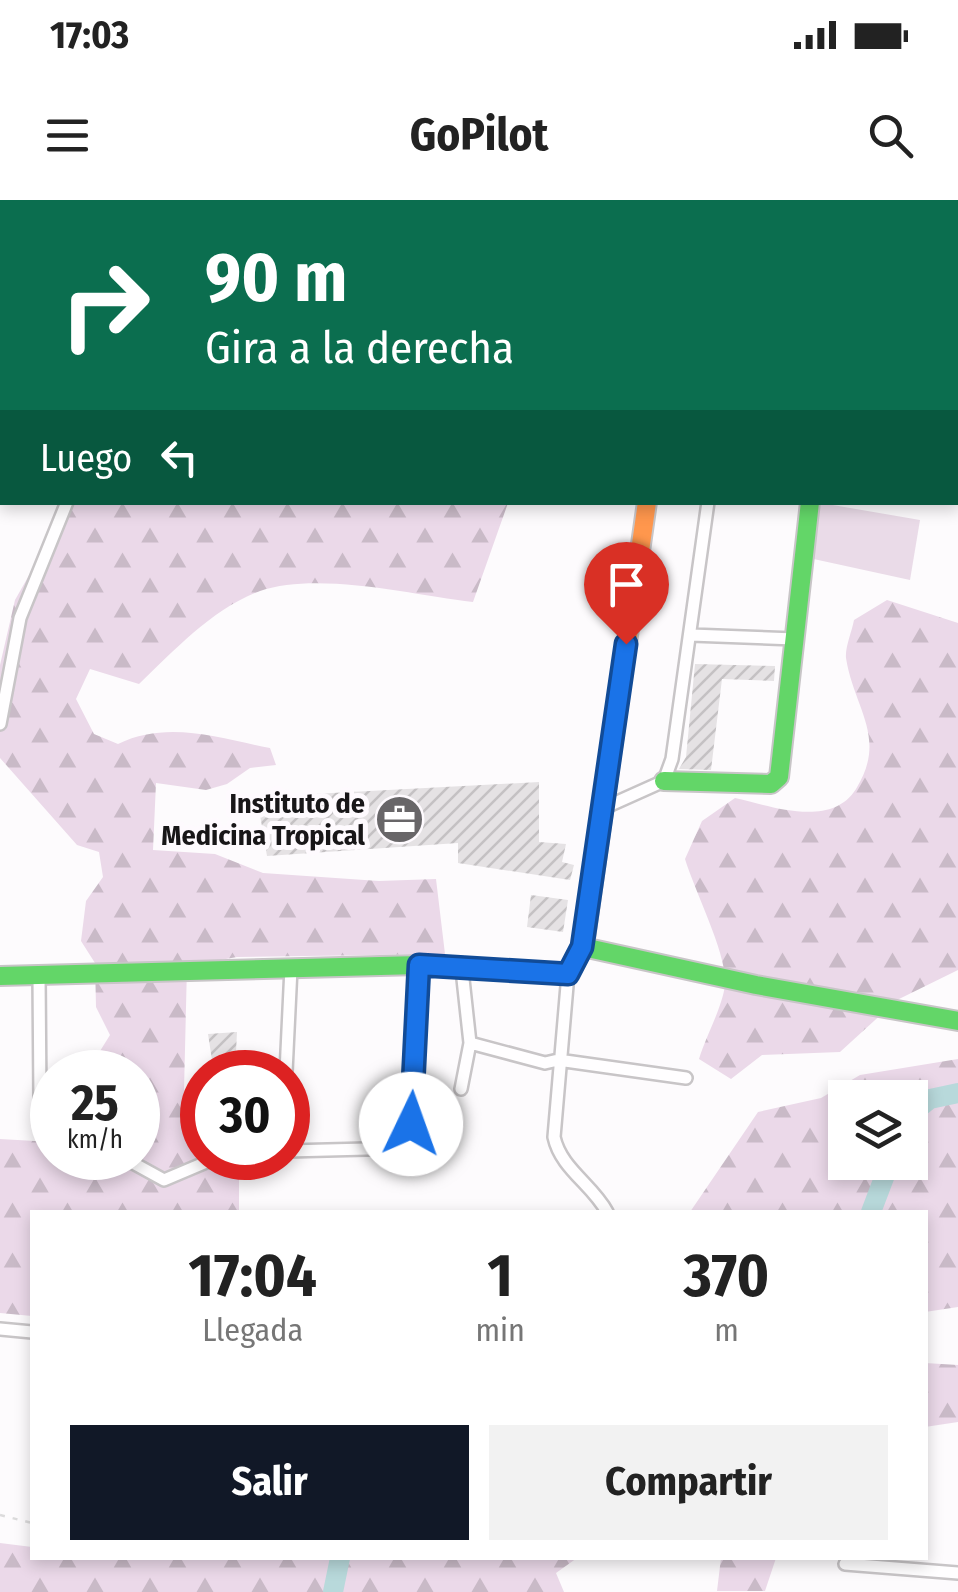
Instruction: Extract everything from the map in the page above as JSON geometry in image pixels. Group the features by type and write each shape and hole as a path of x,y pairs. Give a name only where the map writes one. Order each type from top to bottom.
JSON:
{"street":[{"path":"0,724 20,618 66,505"},
{"path":"606,1210 558,1156 554,1137 558,1060 568,974 582,947 606,807 647,505"},
{"path":"664,781 672,759 692,635 708,505"},
{"path":"606,807 664,781 770,784 779,777 810,505"},
{"path":"692,635 796,639"},
{"path":"582,947 756,985 958,1020"},
{"path":"0,976 419,965 568,974"},
{"path":"310,1151 397,1152 406,1148 419,965"},
{"path":"287,1050 291,968"},
{"path":"461,1089 470,1043 462,970"},
{"path":"39,975 40,1050"},
{"path":"470,1043 545,1063 558,1060 686,1078"},
{"path":"0,1329 30,1332"},
{"path":"845,1564 958,1573"}],"path":[{"path":"0,1515 30,1522"}],"green space":[{"path":"69,505 507,505 473,602 337,584 283,585 260,591 226,608 195,631 139,684 90,669 76,699 94,734 118,744 156,733 212,736 270,748 276,765 250,768 227,784 206,790 156,783 153,850 215,854 263,873 379,881 436,879 445,954 237,957 187,966 185,1050 180,1050 180,1180 239,1180 239,1210 30,1210 30,1316 0,1313 0,1139 30,1141 30,1180 160,1180 160,1050 101,1050 110,1035 96,1007 95,963 81,941 86,901 103,877 99,852 77,845 0,758 0,665 15,600"},
{"path":"887,600 958,623 958,970 897,1000 840,1052 762,1055 731,1079 699,1059 721,1003 725,973 685,859 702,821 735,798 816,812 845,801 856,789 865,771 869,738 850,676 847,649 854,620"},
{"path":"958,1059 958,1307 928,1312 928,1210 691,1210 758,1112 828,1094 828,1180 928,1180 928,1080 852,1080 860,1075"},
{"path":"928,1363 958,1365 958,1422 928,1427"},
{"path":"0,1543 30,1547 30,1560 574,1560 556,1573 564,1592 0,1592"},
{"path":"721,1560 775,1560 765,1591 717,1591"}],"shaded area":[{"path":"821,505 920,520 910,580 809,558"}],"building":[{"path":"695,664 775,666 774,681 722,679 711,770 679,769 686,757"},
{"name":"Instituto de Medicina Tropical","path":"539,782 539,842 566,844 562,862 574,865 570,880 458,863 458,843 267,856 257,797"},
{"path":"531,895 568,900 563,932 527,927"},
{"path":"237,1032 236,1050 210,1050 208,1034"}],"waterway":[{"path":"928,1101 958,1093"},
{"path":"872,1210 883,1180"},
{"path":"333,1592 340,1560"}],"traffic: fast":[{"path":"664,781 771,784 779,777 810,505"},
{"path":"0,976 419,965 568,974 585,938"},
{"path":"583,947 756,985 958,1021"}],"traffic: slow":[{"path":"585,938 647,505"}],"place":[{"name":"Instituto de Medicina Tropical","path":"400,819"}],"route":[{"path":"411,1124 419,965 568,974 582,947 606,807 626,644"}]}
